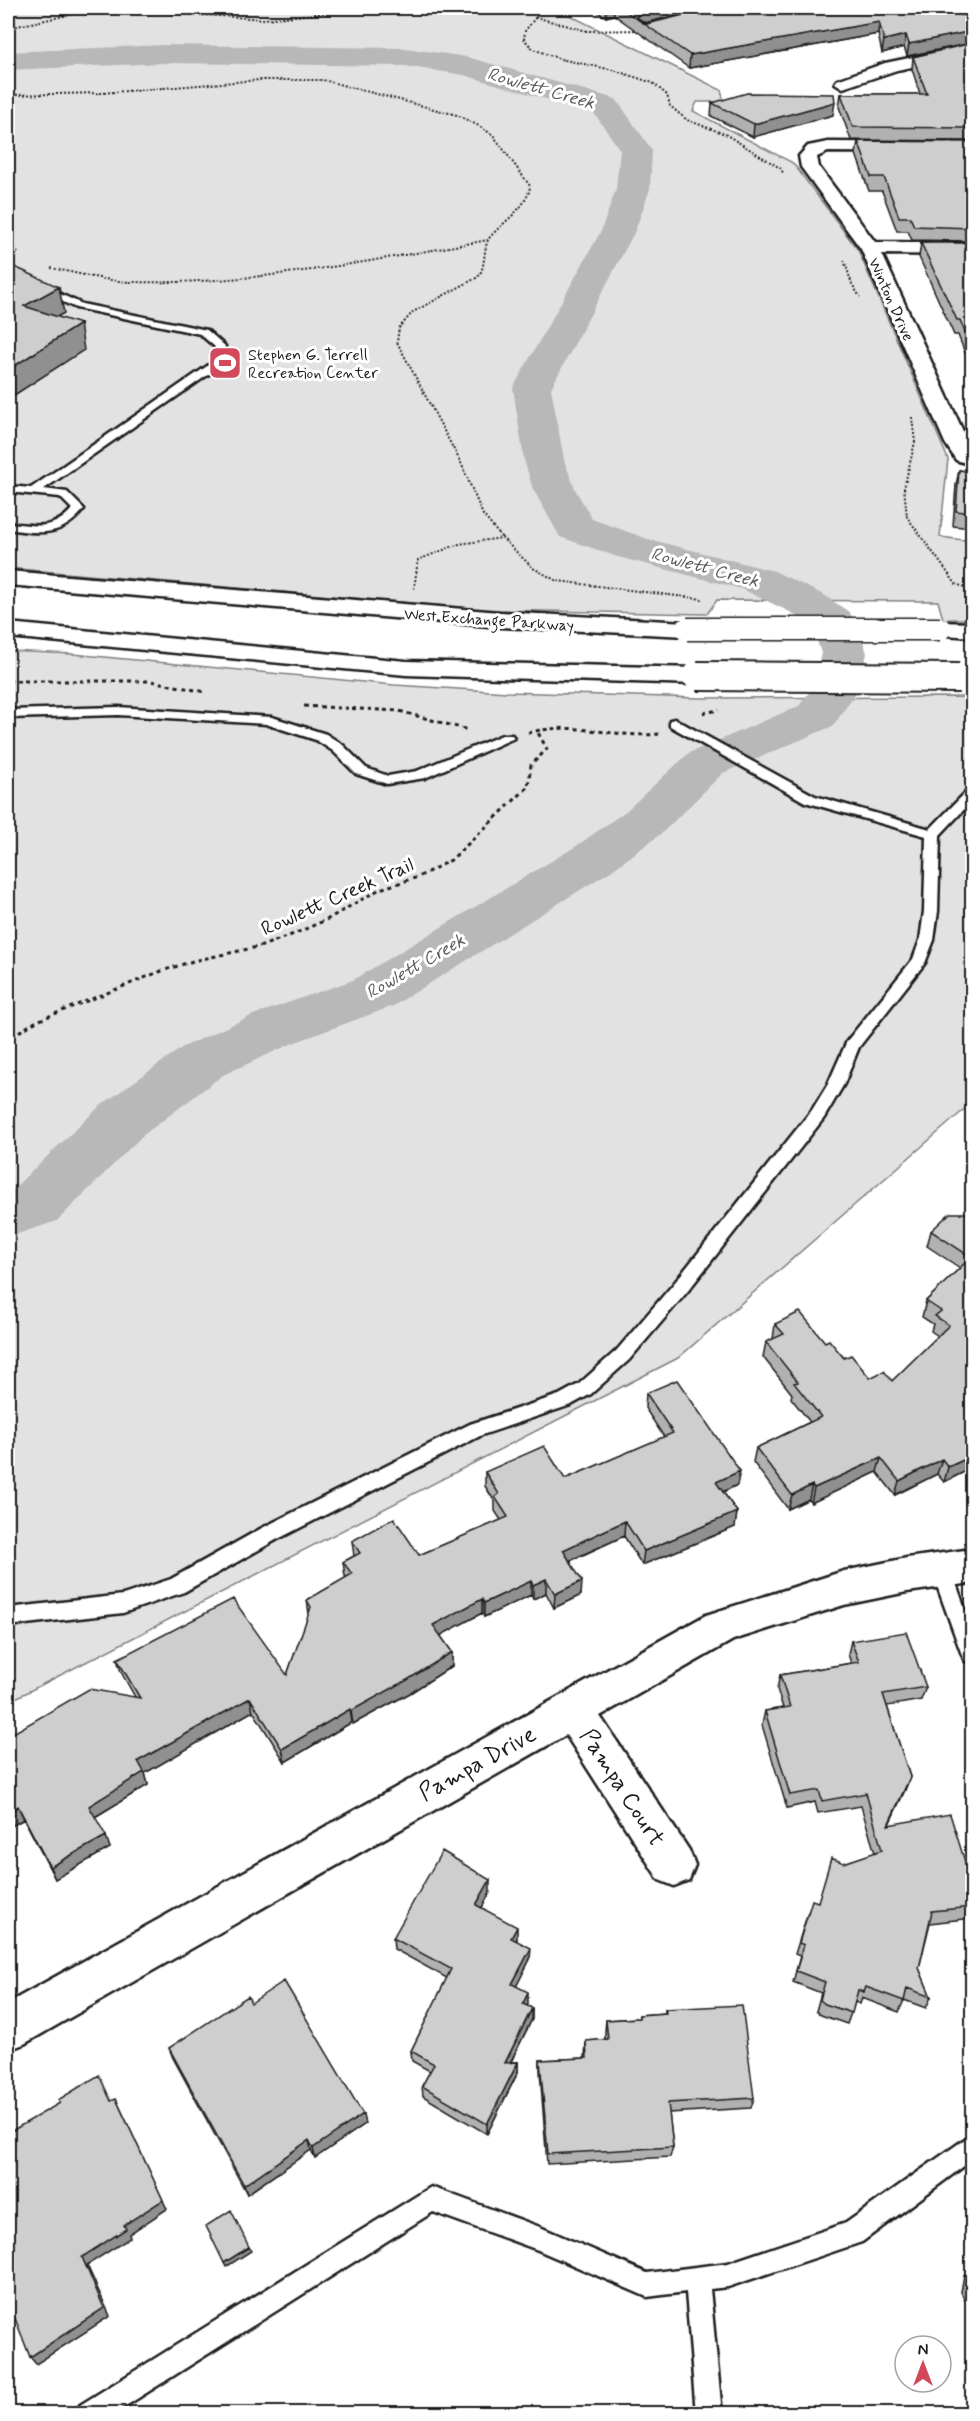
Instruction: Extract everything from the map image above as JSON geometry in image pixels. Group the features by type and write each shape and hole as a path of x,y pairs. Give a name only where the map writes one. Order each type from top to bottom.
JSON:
{"street":[{"path":"843,83 899,63 972,50"},
{"name":"Winton Drive","path":"970,458 956,444 870,248 810,167 808,156 814,150 828,147 972,148"},
{"path":"870,248 972,249"},
{"name":"West Exchange Parkway","path":"8,578 464,618 687,629 972,630"},
{"path":"8,630 406,668 697,676 966,678"},
{"name":"Pampa Drive","path":"8,2028 720,1627 795,1600 870,1581 957,1567"},
{"name":"Pampa Court","path":"573,1710 674,1865"}],"lane":[{"path":"8,273 79,306 203,332 220,346 218,363 34,491"},
{"path":"8,489 63,494 78,509 65,524 39,531 8,526"},
{"path":"8,714 117,711 267,720 321,737 338,748 361,771 387,780 420,775 507,738"},
{"path":"675,723 766,776 830,807 877,816 933,834"},
{"path":"8,1617 123,1604 177,1586 269,1534 432,1450 476,1429 565,1400 601,1376 623,1355 681,1287 818,1114 836,1084 852,1045 920,960 927,940 931,911 933,834 972,794"},
{"path":"957,1567 972,1655"},
{"path":"88,2414 431,2199 540,2239 647,2285 728,2275 853,2233 972,2146"},
{"path":"697,2278 709,2414"}],"path":[{"path":"77,8 78,13"},
{"path":"8,28 78,13 161,12 264,19 336,14 376,8"},
{"path":"543,8 525,31 524,39 532,49 577,64 613,70 653,82 662,89 677,112 687,120 725,134 750,148 780,168 789,181"},
{"path":"535,17 576,30 615,33 646,29"},
{"path":"8,95 102,93 259,80 323,80 457,115 493,135 530,186 529,196 488,240 484,269 478,277 413,312 399,328 397,342 461,463 483,515 502,538"},
{"path":"8,239 21,258"},
{"path":"41,265 92,277 129,282 191,281 336,267 488,240"},
{"path":"843,257 852,284 865,307"},
{"path":"910,410 915,429 915,442 904,488 907,517 956,584 972,590"},
{"name":"Rowlett Creek Trail","path":"8,1043 15,1034 37,1021 159,972 194,961 262,946 294,934 328,919 380,889 418,877 450,860 528,787 529,767 534,758 547,749 537,731"}],"shaded area":[{"path":"8,8 555,8 721,90 724,102 697,102 693,111 793,163 858,250 948,459 940,537 972,541 972,619 943,619 938,601 717,600 707,614 490,610 8,568"},
{"path":"8,651 73,654 394,685 507,692 699,698 972,697 972,1103 678,1358 8,1702"}],"building":[{"path":"621,8 658,8 641,12 636,17 647,24 713,8 943,8 972,19 972,31 909,44 906,35 884,40 879,22 690,55"},
{"path":"972,43 972,128 853,127 841,94 927,94 913,57"},
{"path":"747,93 834,94 835,102 754,124 712,103"},
{"path":"858,141 972,142 972,228 914,226 910,217 899,217 884,177 871,177"},
{"path":"921,243 972,243 972,350 960,320 957,320"},
{"path":"8,264 59,287 24,306 80,324 8,370"},
{"path":"959,470 972,472 972,513 956,511"},
{"path":"950,1213 972,1213 972,1456 948,1467 942,1459 899,1481 881,1458 814,1488 812,1485 792,1495 756,1448 821,1417 794,1383 798,1382 766,1342 784,1334 775,1324 800,1312 825,1342 829,1340 844,1358 851,1355 870,1378 884,1371 892,1381 949,1325 935,1316 941,1311 926,1301 971,1257 931,1231"},
{"path":"677,1380 740,1471 716,1482 737,1512 644,1551 625,1521 563,1550 582,1581 555,1594 546,1579 533,1585 531,1581 484,1603 482,1599 433,1625 452,1652 409,1679 351,1711 350,1709 282,1749 250,1698 138,1761 144,1772 89,1806 106,1836 50,1867 18,1806 8,1813 8,1730 10,1735 89,1689 140,1698 117,1659 233,1599 287,1675 311,1607 307,1600 352,1574 343,1562 360,1553 352,1541 394,1518 419,1555 508,1517 495,1497 499,1494 485,1472 544,1446 565,1479 673,1433 646,1393"},
{"path":"906,1632 926,1687 883,1694 910,1777 888,1825 950,1814 972,1884 972,1907 932,1911 919,1968 931,1997 907,1988 904,2001 866,1987 864,1992 858,1990 852,2013 825,2004 820,2000 825,1982 796,1971 804,1945 799,1943 812,1900 818,1902 831,1858 844,1863 882,1850 866,1793 822,1801 819,1790 790,1795 765,1711 790,1707 780,1675 859,1662 851,1641"},
{"path":"442,1851 490,1880 476,1905 517,1927 511,1938 531,1948 512,1984 528,1992 523,2004 532,2008 505,2063 518,2062 487,2124 422,2086 434,2064 411,2051 451,1969 393,1938"},
{"path":"284,1981 363,2114 313,2148 309,2140 244,2185 169,2048 248,1996 251,2003"},
{"path":"742,2005 754,2098 668,2103 673,2147 548,2154 540,2060 587,2058 586,2041 608,2039 606,2020 639,2018 639,2015 666,2013 665,2009"},
{"path":"99,2075 111,2101 116,2099 163,2200 124,2225 126,2229 82,2257 104,2308 30,2357 11,2308 8,2311 8,2133 60,2103 58,2100"},
{"path":"231,2210 249,2247 224,2263 206,2226"},
{"path":"972,2265 972,2293 967,2284"}],"waterway":[{"name":"Rowlett Creek","path":"8,61 164,54 405,57 467,66 605,106 636,150 633,189 618,231 532,388 544,460 554,489 575,528 633,548 758,580 808,604 833,622 844,653 836,687 816,716 706,763 644,822 593,859 373,993 273,1029 203,1061 121,1121 35,1205 8,1214"}],"place":[{"name":"Stephen G. Terrell Recreation Center","path":"225,363"}]}
